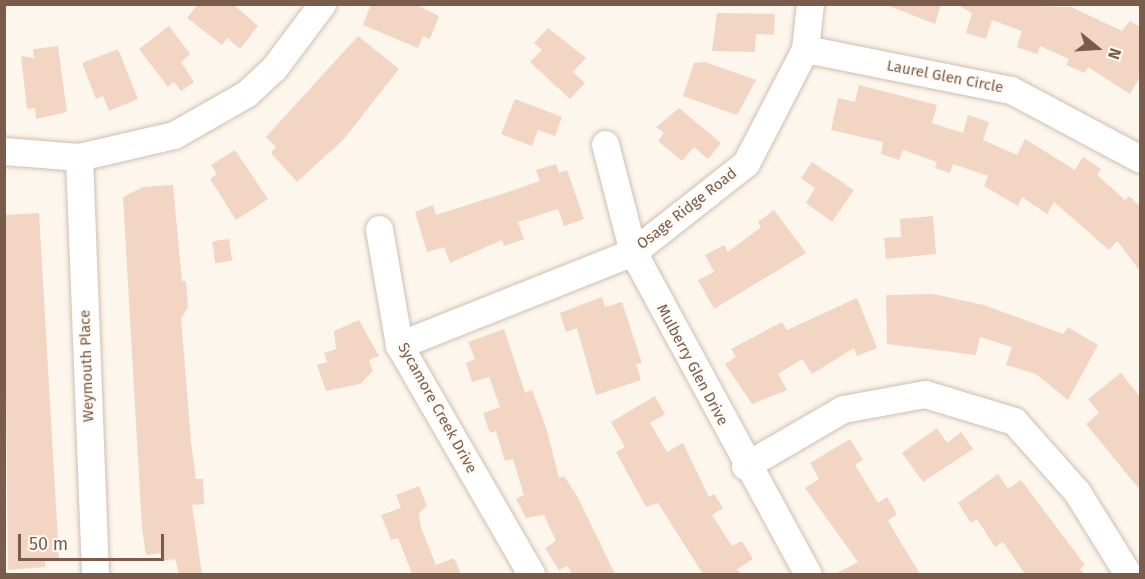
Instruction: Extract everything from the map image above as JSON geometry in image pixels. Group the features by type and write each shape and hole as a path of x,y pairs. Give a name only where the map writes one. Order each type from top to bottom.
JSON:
{"street":[{"path":"4,151 79,157 174,135 214,116 274,68 322,4"},
{"name":"Osage Ridge Road","path":"399,345 633,252 746,163 805,49 810,4"},
{"name":"Laurel Glen Circle","path":"805,49 1011,90 1140,159"},
{"name":"Mulberry Glen Drive","path":"606,144 633,252 745,466 808,574"},
{"name":"Weymouth Place","path":"79,157 95,574"},
{"name":"Sycamore Creek Drive","path":"379,229 399,345 531,574"},
{"path":"745,466 843,409 925,394 1014,421 1077,492 1128,574"}],"building":[{"path":"198,4 233,4 258,26 240,49 227,38 222,45 187,18"},
{"path":"371,4 415,4 439,16 430,39 423,36 418,48 363,25"},
{"path":"884,4 941,4 935,24"},
{"path":"956,4 1071,7 1122,31 1130,21 1140,27 1140,77 1130,94 1088,67 1085,73 1066,65 1069,59 1040,46 1037,54 1017,47 1022,31 992,20 986,39 966,33 972,13"},
{"path":"717,13 775,14 774,35 756,34 755,52 712,51"},
{"path":"169,26 190,54 181,62 194,82 181,91 174,82 168,87 139,49"},
{"path":"548,28 586,58 573,72 585,83 570,99 530,62 542,50 534,43"},
{"path":"358,36 399,69 343,140 297,182 271,153 276,147 266,137"},
{"path":"58,46 67,112 36,119 35,108 27,109 21,56 34,58 33,49"},
{"path":"118,49 138,99 109,111 103,96 96,99 82,63"},
{"path":"705,62 756,80 737,115 683,96 694,63"},
{"path":"859,85 937,105 932,123 963,133 968,115 989,122 983,140 1017,155 1025,139 1075,170 1083,157 1101,169 1097,175 1125,200 1129,196 1140,206 1140,271 1117,241 1109,250 1054,202 1047,214 1022,197 1018,206 984,186 988,176 953,164 950,173 935,168 937,162 903,150 899,160 881,154 883,142 831,130 838,98 855,102"},
{"path":"515,99 562,117 555,136 538,130 532,146 501,134"},
{"path":"679,108 721,143 708,159 694,147 682,161 658,141 664,133 656,127"},
{"path":"235,150 268,199 236,220 210,179 217,174 211,165"},
{"path":"812,162 854,190 832,222 806,203 815,188 801,178"},
{"path":"556,164 559,173 567,170 584,219 564,226 558,209 518,222 524,239 504,246 502,240 450,263 444,247 427,252 415,212 433,205 436,215 508,192 540,181 536,170"},
{"path":"173,185 182,281 186,281 188,307 181,318 191,442 196,479 203,479 204,504 192,505 202,574 179,574 175,559 162,561 160,553 146,555 142,528 123,197 143,187"},
{"path":"774,210 806,253 714,309 698,280 714,272 705,255 724,245 728,252 761,227 758,222"},
{"path":"39,213 59,558 45,559 45,567 8,570 4,215"},
{"path":"933,216 936,254 886,259 884,238 901,237 900,219"},
{"path":"229,239 232,261 215,263 212,241"},
{"path":"933,294 984,305 1063,334 1068,327 1098,345 1068,400 1036,374 1006,365 1012,347 980,337 976,355 887,344 886,295"},
{"path":"602,297 605,307 622,302 642,363 636,364 641,380 596,395 577,328 566,332 560,313"},
{"path":"857,298 877,348 857,356 854,348 812,374 802,359 778,374 787,390 752,404 725,364 736,357 731,349 782,322 787,330"},
{"path":"359,320 379,356 369,360 373,371 360,384 326,391 317,365 327,362 324,353 336,349 334,331"},
{"path":"504,329 525,393 532,390 546,427 559,478 564,476 577,496 615,574 572,574 567,566 559,570 545,548 556,541 544,515 526,518 516,499 524,495 513,459 505,461 496,431 490,433 483,413 500,407 489,377 472,382 466,363 475,359 468,342"},
{"path":"1121,373 1140,397 1140,490 1086,424 1099,413 1088,399"},
{"path":"655,396 665,414 650,423 667,452 683,443 709,497 714,494 723,508 712,515 732,546 742,541 753,559 737,569 741,574 703,574 658,503 646,507 616,452 625,447 611,422"},
{"path":"937,428 947,443 961,432 973,449 923,482 902,453"},
{"path":"850,439 863,460 855,465 878,503 887,497 897,514 888,521 920,574 835,574 858,562 805,488 819,479 810,463"},
{"path":"998,474 1008,489 1021,480 1085,565 1080,569 1084,574 1025,574 1003,542 995,547 977,519 971,523 958,503"},
{"path":"419,486 427,506 419,513 421,528 436,565 454,558 461,574 412,574 398,538 391,540 381,515 401,508 396,495"}]}
